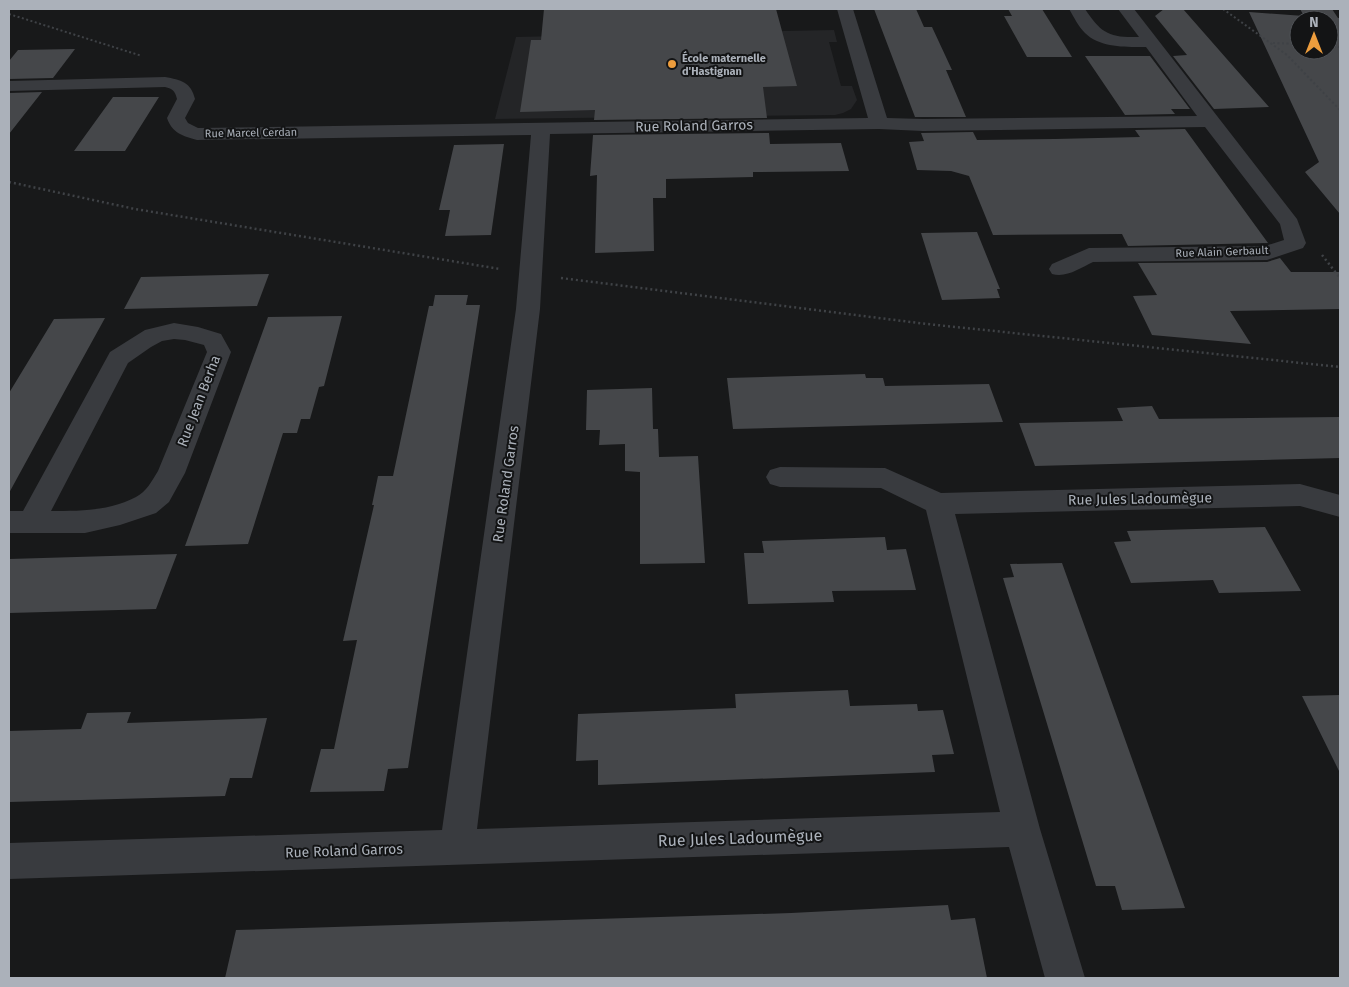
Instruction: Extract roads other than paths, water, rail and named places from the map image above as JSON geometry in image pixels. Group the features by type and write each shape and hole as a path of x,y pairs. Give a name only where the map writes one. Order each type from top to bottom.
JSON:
{"street":[{"path":"845,9 879,123 923,125 1210,121"},
{"path":"1077,9 1090,29 1104,38 1123,42 1151,42"},
{"name":"Rue Alain Gerbault","path":"1060,269 1089,255 1268,253 1295,243 1290,223 1126,9"},
{"name":"Rue Marcel Cerdan","path":"9,86 150,82 178,85 184,90 186,99 176,118 178,125 186,131 197,134 541,129"},
{"name":"Rue Roland Garros","path":"9,861 457,848 532,274 537,161 541,129 879,123"},
{"name":"Rue Jean Berha","path":"170,329 194,332 214,340 220,352 171,473 159,494 146,505 120,514 85,522 20,522 119,358 140,341 170,329"},
{"name":"Rue Jules Ladoumègue","path":"780,477 885,478 938,504 1300,495 1340,506"},
{"path":"938,504 1022,829 1065,978"},
{"name":"Rue Jules Ladoumègue","path":"457,848 1022,829"}],"place":[{"name":"École maternelle d'Hastignan","path":"672,64"}]}
